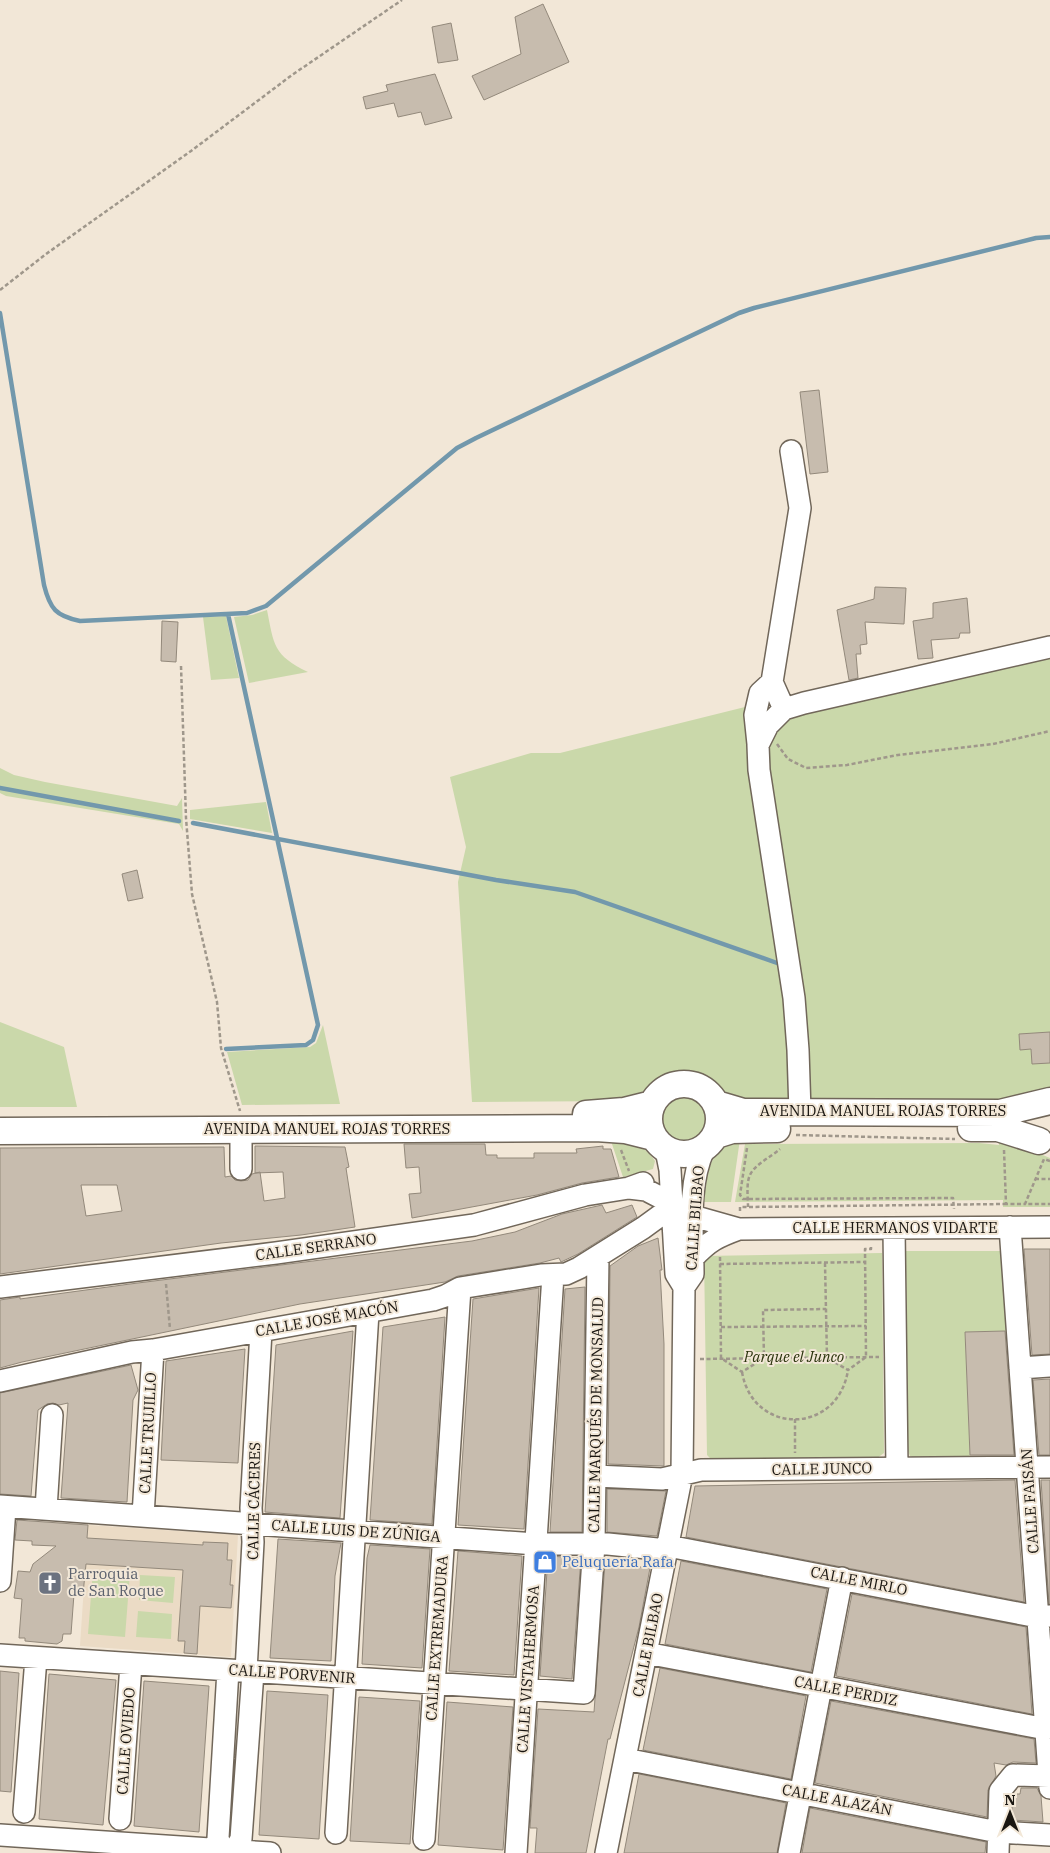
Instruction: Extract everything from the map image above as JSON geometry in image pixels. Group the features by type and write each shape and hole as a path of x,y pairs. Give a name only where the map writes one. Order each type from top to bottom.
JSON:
{"main road":[{"path":"678,1084 690,1084 701,1088 710,1095 716,1104 719,1114 719,1125 710,1142 695,1153 675,1154 663,1152 649,1120 652,1104 658,1094 678,1084"},
{"name":"AVENIDA MANUEL ROJAS TORRES","path":"716,1104 743,1112 1000,1113 1050,1101"},
{"path":"1044,1152 1032,1128 1033,1113 1050,1101"},
{"name":"AVENIDA MANUEL ROJAS TORRES","path":"0,1131 596,1114 624,1111 652,1104"},
{"name":"AVENIDA MANUEL ROJAS TORRES","path":"0,1117 241,1123 596,1128 625,1130 663,1152"},
{"name":"AVENIDA MANUEL ROJAS TORRES","path":"710,1142 732,1130 998,1128 1044,1152"}],"street":[{"path":"784,709 772,682 800,508 791,451"},
{"path":"758,745 768,725 784,709 1050,647"},
{"path":"772,682 760,694 755,715 759,770 794,998 800,1112"},
{"path":"241,1123 241,1168"},
{"name":"CALLE BILBAO","path":"606,1853 682,1474 684,1287 676,1274 698,1160 710,1142"},
{"name":"CALLE SERRANO","path":"0,1287 164,1268 474,1224 585,1195 629,1188 660,1176 663,1152"},
{"name":"CALLE BILBAO","path":"663,1152 673,1204 686,1225 693,1258 693,1274 684,1287"},
{"name":"CALLE SERRANO","path":"629,1188 646,1190 673,1204"},
{"name":"CALLE JOSÉ MACÓN","path":"0,1382 118,1355 162,1349 433,1300 460,1288 541,1275 566,1274 598,1257 643,1228 673,1204"},
{"path":"643,1228 657,1224 686,1225"},
{"name":"CALLE HERMANOS VIDARTE","path":"686,1225 739,1229 1050,1227"},
{"name":"CALLE FAISÁN","path":"998,1853 1000,1790 1013,1775 1050,1782 1044,1616 1027,1466 1010,1227"},
{"path":"894,1228 897,1468"},
{"name":"CALLE HERMANOS VIDARTE","path":"693,1258 718,1236 739,1229"},
{"name":"CALLE MARQUÉS DE MONSALUD","path":"584,1693 594,1544 598,1257"},
{"name":"CALLE VISTAHERMOSA","path":"516,1853 553,1275"},
{"name":"CALLE EXTREMADURA","path":"424,1839 460,1288"},
{"path":"336,1834 368,1312"},
{"name":"CALLE CÁCERES","path":"228,1852 218,1838 218,1831 242,1671 254,1542 251,1508 261,1331"},
{"name":"CALLE TRUJILLO","path":"143,1516 162,1349"},
{"path":"1020,1368 1050,1366"},
{"path":"46,1510 52,1415"},
{"name":"CALLE JUNCO","path":"595,1476 662,1479 701,1470 1050,1467"},
{"path":"0,1582 2,1507"},
{"name":"CALLE LUIS DE ZÚÑIGA","path":"2,1507 536,1544 608,1544 668,1548"},
{"name":"CALLE MIRLO","path":"668,1548 1044,1616"},
{"path":"790,1853 842,1578"},
{"name":"CALLE PERDIZ","path":"646,1653 822,1686 1048,1742"},
{"name":"CALLE PORVENIR","path":"0,1655 584,1693"},
{"path":"24,1812 36,1658"},
{"name":"CALLE OVIEDO","path":"120,1819 132,1664"},
{"name":"CALLE ALAZÁN","path":"625,1759 998,1832 1050,1835"},
{"path":"0,1835 228,1852 270,1853"}],"path":[{"path":"0,290 292,75 402,0"},
{"path":"181,666 186,818 192,894 217,1002 222,1048 239,1104 241,1123"},
{"path":"768,725 777,744 788,759 806,768 846,765 898,755 993,744 1050,731"},
{"path":"788,1135 964,1139"},
{"path":"1004,1142 1006,1204"},
{"path":"748,1207 750,1175 756,1167 780,1149 780,1146"},
{"path":"1025,1204 1044,1152"},
{"path":"1035,1179 1050,1179"},
{"path":"739,1229 740,1207 1050,1204"},
{"path":"865,1249 866,1358"},
{"path":"720,1256 721,1358"},
{"path":"720,1264 865,1262"},
{"path":"825,1263 827,1358"},
{"path":"162,1349 164,1268"},
{"path":"764,1358 763,1310 826,1309"},
{"path":"721,1327 866,1326"},
{"path":"683,1359 896,1357"},
{"path":"721,1358 742,1372 748,1391 758,1404 778,1417 795,1420 818,1414 832,1405 842,1392 848,1370 866,1358"},
{"path":"742,1372 764,1358"},
{"path":"827,1358 848,1370"},
{"path":"795,1420 796,1469"}],"shaded area":[{"path":"88,1525 238,1535 231,1657 80,1646"}],"green space":[{"path":"267,610 271,632 277,648 288,660 308,672 249,683 234,617 252,615"},
{"path":"226,616 239,678 211,680 203,617"},
{"path":"1050,654 1050,1087 1034,1091 1010,1102 806,1099 765,756 774,727 785,716"},
{"path":"749,706 785,972 794,1101 737,1101 705,1077 690,1073 673,1074 658,1080 637,1096 623,1101 472,1102 458,882 466,847 450,777 531,753 560,753"},
{"path":"0,768 14,775 45,782 177,806 182,798 183,831 179,824 6,796 0,793"},
{"path":"266,802 272,833 190,819 190,810"},
{"path":"0,1022 64,1047 77,1107 0,1107"},
{"path":"323,1025 340,1104 242,1105 227,1052 310,1047 316,1043"},
{"path":"684,1096 693,1098 701,1103 706,1111 708,1120 706,1129 701,1137 693,1142 684,1144 675,1142 667,1137 662,1129 660,1120 662,1111 667,1103 675,1098"},
{"path":"999,1137 1050,1158 1050,1207 1003,1207 1003,1200 735,1202 745,1144 979,1143 999,1145"},
{"path":"740,1139 731,1202 704,1202 708,1172 715,1156 729,1144"},
{"path":"626,1140 649,1153 655,1161 653,1169 623,1177 611,1141"},
{"path":"906,1251 1005,1251 1010,1331 965,1332 970,1457 915,1458 910,1456 908,1451"},
{"name":"Parque el Junco","path":"882,1253 884,1453 877,1458 713,1461 707,1455 704,1256"},
{"path":"93,1570 130,1573 125,1637 88,1634"},
{"path":"140,1575 175,1577 173,1603 139,1600"},
{"path":"138,1611 172,1614 171,1639 136,1637"}],"building":[{"path":"543,4 569,62 484,100 472,76 521,54 515,17"},
{"path":"451,23 458,60 438,63 432,27"},
{"path":"435,74 452,118 425,125 421,112 398,117 394,103 366,109 363,97 388,91 386,85"},
{"path":"819,390 828,472 810,474 800,392"},
{"path":"875,587 906,588 904,624 865,622 867,644 860,645 861,654 856,654 858,678 849,680 837,610 874,599"},
{"path":"967,598 970,633 960,633 959,638 931,640 933,658 918,659 913,621 933,618 933,603"},
{"path":"162,621 178,622 176,662 161,661"},
{"path":"137,870 143,898 128,901 122,874"},
{"path":"1050,1032 1050,1063 1032,1064 1031,1049 1020,1050 1019,1034"},
{"path":"404,1144 485,1144 486,1155 497,1155 497,1158 534,1158 534,1153 577,1153 576,1149 603,1146 603,1149 611,1149 619,1177 582,1183 537,1195 412,1218 409,1194 421,1193 419,1167 406,1168"},
{"path":"255,1146 345,1147 349,1167 346,1168 355,1227 301,1235 221,1243 0,1274 0,1148 224,1147 225,1177 231,1176 235,1180 241,1181 248,1180 255,1173","holes":["283,1172 285,1198 264,1201 260,1173","81,1185 117,1185 122,1211 86,1216"]},
{"path":"602,1205 606,1213 632,1205 637,1217 578,1254 561,1262 559,1258 540,1263 458,1276 445,1282 300,1304 0,1368 0,1300 472,1241 515,1232 562,1214"},
{"path":"658,1238 662,1270 660,1270 664,1344 664,1466 608,1464 610,1266 638,1246"},
{"path":"1024,1249 1050,1249 1050,1354 1032,1355"},
{"path":"585,1287 582,1532 550,1532 565,1289"},
{"path":"539,1288 524,1529 458,1525 473,1299"},
{"path":"445,1317 432,1524 370,1520 383,1327"},
{"path":"353,1331 340,1518 265,1512 276,1345"},
{"path":"1005,1331 1014,1455 970,1455 965,1332"},
{"path":"245,1349 238,1463 161,1460 166,1361"},
{"path":"131,1365 138,1390 133,1400 127,1502 61,1498 68,1403 59,1405 47,1404 38,1410 31,1496 0,1494 0,1393"},
{"path":"1050,1379 1050,1455 1039,1455 1033,1380"},
{"path":"1015,1480 1024,1602 686,1537 695,1486"},
{"path":"1041,1480 1050,1480 1050,1604 1049,1604"},
{"path":"607,1489 666,1491 657,1536 607,1532"},
{"path":"17,1520 88,1525 87,1538 203,1545 203,1542 228,1543 227,1560 232,1560 230,1585 233,1585 231,1608 200,1606 197,1654 184,1653 185,1641 178,1641 183,1570 86,1564 83,1594 74,1594 71,1634 63,1634 62,1641 57,1644 25,1641 25,1638 19,1638 22,1599 14,1598 18,1571 30,1572 33,1564 56,1546 32,1545 32,1541 15,1540"},
{"path":"278,1539 341,1543 335,1576 331,1661 270,1658"},
{"path":"370,1545 430,1549 422,1668 362,1664 367,1558"},
{"path":"458,1551 522,1556 514,1675 449,1671"},
{"path":"548,1556 581,1558 572,1679 540,1676"},
{"path":"681,1561 827,1589 811,1672 665,1644"},
{"path":"605,1563 650,1568 639,1627 610,1739 608,1739 586,1853 535,1853 537,1828 530,1828 538,1709 594,1712"},
{"path":"852,1594 1026,1627 1032,1714 836,1676"},
{"path":"660,1668 806,1696 791,1779 643,1750"},
{"path":"0,1671 19,1673 11,1792 0,1791"},
{"path":"49,1674 116,1680 103,1825 39,1819"},
{"path":"144,1681 209,1686 199,1832 134,1826"},
{"path":"267,1691 328,1695 319,1839 259,1835"},
{"path":"359,1697 420,1701 410,1844 350,1841"},
{"path":"831,1701 1034,1739 1036,1763 1013,1762 1006,1765 994,1763 996,1776 988,1790 987,1817 815,1783"},
{"path":"447,1702 513,1707 503,1850 438,1845"},
{"path":"639,1774 786,1803 777,1853 624,1853"},
{"path":"1021,1788 1037,1788 1041,1796 1043,1822 1012,1820 1012,1796 1020,1794"},
{"path":"810,1808 986,1842 985,1853 802,1853"}],"waterway":[{"path":"0,313 44,585 55,610 65,617 80,621 247,613 266,606 457,448 739,313 1036,238 1050,237"},
{"path":"226,1049 306,1045 313,1040 318,1025 228,614"},
{"path":"0,788 179,821"},
{"path":"193,823 496,880 575,892 777,963"}],"place":[{"name":"Peluquería Rafa","path":"545,1562"},
{"name":"Parroquia de San Roque","path":"50,1583"}]}
